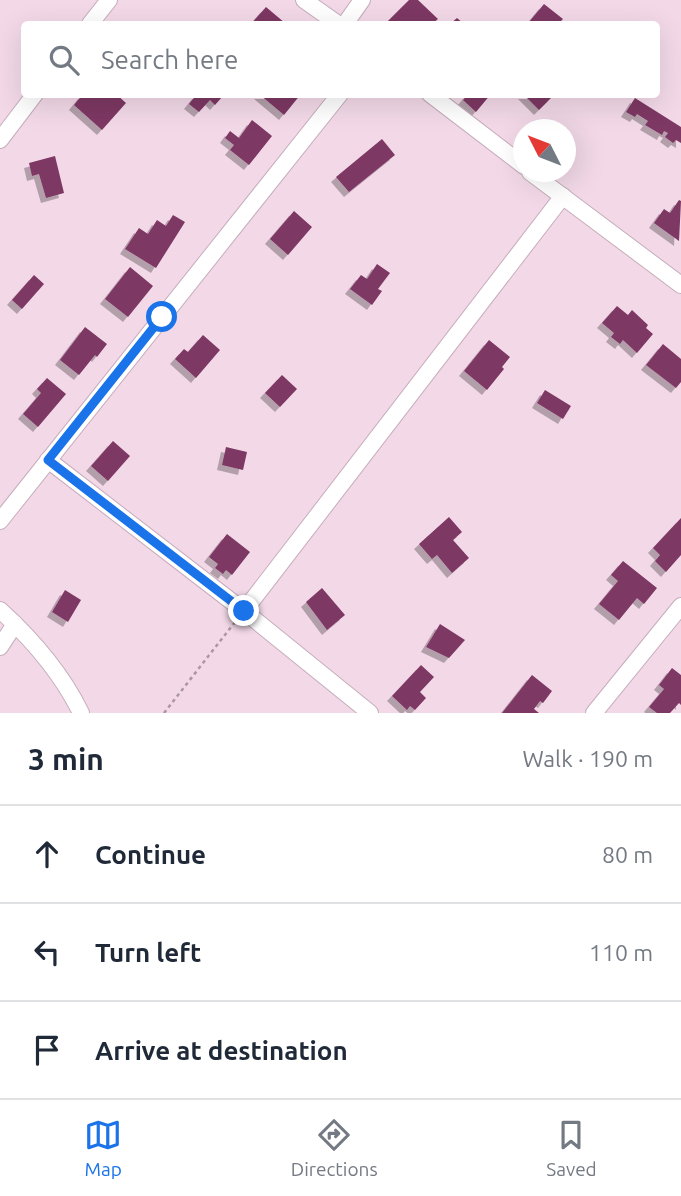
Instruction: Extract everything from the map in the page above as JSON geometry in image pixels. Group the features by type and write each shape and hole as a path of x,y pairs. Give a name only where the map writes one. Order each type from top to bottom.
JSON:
{"street":[{"path":"92,21 109,0"},
{"path":"304,0 334,21"},
{"path":"347,21 362,0"},
{"path":"0,140 33,98"},
{"path":"0,521 337,98"},
{"path":"435,98 513,158"},
{"path":"543,182 681,285"},
{"path":"244,611 563,197"},
{"path":"48,460 244,611 370,713"},
{"path":"594,713 681,606"},
{"path":"0,610 36,644 56,669 81,713"},
{"path":"0,647 15,624"}],"path":[{"path":"164,713 244,611"}],"building":[{"path":"409,0 418,0 438,19 436,21 388,21"},
{"path":"544,4 563,19 561,21 530,21"},
{"path":"266,7 283,21 254,21"},
{"path":"80,98 120,98 126,103 102,130 74,105"},
{"path":"194,98 221,98 215,105 210,100 199,112 189,104"},
{"path":"264,98 298,98 284,115"},
{"path":"465,98 488,98 476,112 463,100"},
{"path":"527,98 551,98 539,110"},
{"path":"635,98 681,127 681,143 676,140 673,143 665,137 668,133 664,131 662,135 645,125 648,121 637,114 635,117 626,112"},
{"path":"252,120 272,136 249,165 230,150 234,145 225,138 230,131 239,138"},
{"path":"382,139 395,155 349,192 336,177"},
{"path":"55,156 64,193 46,198 39,174 32,176 29,163"},
{"path":"679,200 679,241 654,223 664,209 670,213"},
{"path":"294,211 312,227 288,255 270,239"},
{"path":"173,215 185,222 156,268 125,249 139,228 148,234 157,220 166,226"},
{"path":"377,264 390,273 378,289 382,291 372,305 350,289 361,275 367,279"},
{"path":"130,267 153,286 128,317 105,299"},
{"path":"34,275 44,284 22,309 12,300"},
{"path":"617,306 628,315 632,310 648,325 646,328 653,334 637,353 623,340 620,344 611,337 614,333 602,323"},
{"path":"85,327 107,344 79,375 60,360"},
{"path":"203,335 220,350 196,378 175,359 184,349 188,352"},
{"path":"489,340 510,357 487,390 464,371"},
{"path":"663,344 681,359 681,382 676,388 646,365"},
{"path":"282,375 297,389 280,407 265,393"},
{"path":"47,378 66,394 38,427 23,414 41,393 37,389"},
{"path":"545,390 571,406 563,419 537,403"},
{"path":"113,441 130,456 108,481 91,466"},
{"path":"226,447 247,452 243,470 222,465"},
{"path":"449,517 462,532 453,540 469,558 452,573 437,555 432,559 419,544"},
{"path":"681,518 681,555 666,572 655,561 660,555 653,548"},
{"path":"227,534 250,552 232,575 226,570 223,574 215,568 218,564 209,557"},
{"path":"623,561 657,588 644,604 637,598 619,620 599,604 618,581 611,575"},
{"path":"322,588 345,615 327,630 306,602"},
{"path":"65,590 81,600 68,622 52,612"},
{"path":"440,624 465,640 449,658 426,647"},
{"path":"421,665 434,677 420,692 426,698 415,710 410,706 407,710 392,696"},
{"path":"672,668 681,675 681,705 679,703 670,713 657,713 649,707 664,689 659,685"},
{"path":"532,675 552,691 543,703 540,701 534,709 539,713 502,713"}],"route":[{"path":"162,317 48,460 244,611"}]}
